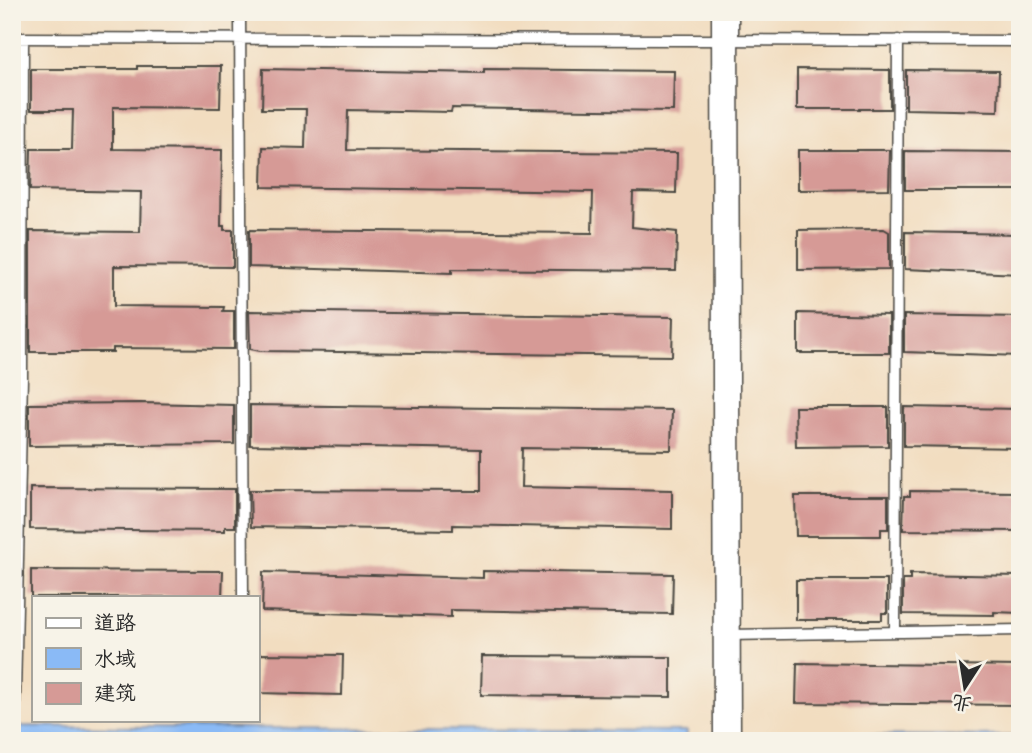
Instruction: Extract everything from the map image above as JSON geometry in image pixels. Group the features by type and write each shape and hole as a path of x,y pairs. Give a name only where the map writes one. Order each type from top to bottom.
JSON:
{"street":[{"path":"725,12 727,741"}],"lane":[{"path":"240,12 243,596"},
{"path":"15,741 22,378 17,38 1020,41"},
{"path":"895,632 898,40"},
{"path":"727,635 1020,630"}],"water":[{"path":"12,726 687,731 686,741 12,741"},
{"path":"783,735 1020,736 1020,741 783,741"}],"building":[{"path":"137,66 221,66 220,108 113,107 113,149 222,150 221,226 224,226 224,230 233,230 233,267 114,266 114,306 224,307 223,311 234,311 234,349 113,348 113,352 30,352 30,231 140,232 141,192 30,190 31,149 72,149 73,110 31,110 31,69 137,69"},
{"path":"263,69 484,73 484,69 674,71 673,111 452,108 451,112 348,110 347,150 677,153 676,193 633,192 632,227 677,232 676,271 452,269 452,273 249,267 249,230 592,233 593,192 262,187 263,147 305,148 306,109 262,109"},
{"path":"797,69 890,70 890,109 797,109"},
{"path":"906,70 999,71 998,111 906,109"},
{"path":"798,150 890,150 889,189 798,190"},
{"path":"905,151 1020,152 1020,190 905,190"},
{"path":"884,229 889,232 889,269 798,270 798,230"},
{"path":"905,232 1020,234 1020,274 905,269"},
{"path":"249,311 673,317 672,356 260,351 250,349"},
{"path":"798,313 889,315 889,353 798,353"},
{"path":"904,315 1020,317 1020,356 904,352"},
{"path":"29,404 234,405 234,444 29,446"},
{"path":"250,405 672,410 671,450 522,448 521,487 672,490 672,529 453,525 453,530 251,527 250,490 481,491 481,449 250,445"},
{"path":"795,407 888,407 888,446 796,447"},
{"path":"904,407 1020,409 1020,448 904,446"},
{"path":"30,488 235,489 235,527 225,527 225,531 30,529"},
{"path":"910,491 1020,492 1020,531 903,530 904,496 910,496"},
{"path":"795,496 888,496 888,529 881,529 881,536 796,536"},
{"path":"31,570 223,571 222,596 31,597"},
{"path":"483,571 673,574 672,614 451,610 451,617 262,611 263,572 483,578"},
{"path":"910,574 1020,576 1020,613 903,614 903,580 910,580"},
{"path":"796,580 887,580 887,613 882,613 882,620 796,620"},
{"path":"259,654 343,655 342,695 259,693"},
{"path":"482,656 671,657 671,697 481,695"},
{"path":"797,663 1020,666 1020,705 796,703"}]}
